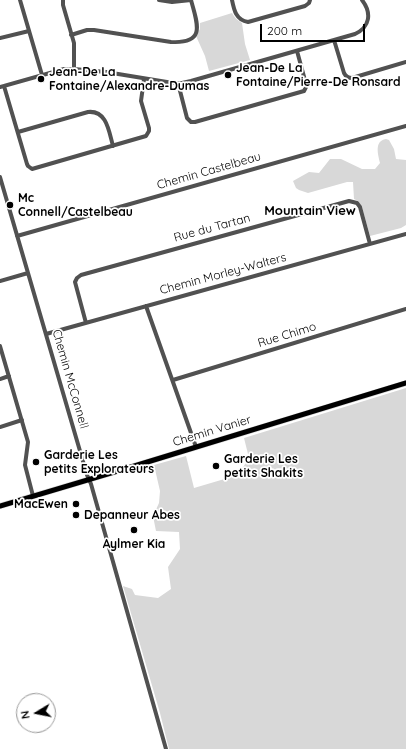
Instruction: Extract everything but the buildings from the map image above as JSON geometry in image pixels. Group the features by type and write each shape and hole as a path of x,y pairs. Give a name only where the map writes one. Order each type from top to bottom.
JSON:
{"main road":[{"name":"Chemin Vanier","path":"0,506 406,383"}],"street":[{"path":"20,0 42,75"},
{"path":"63,0 63,5 74,43 74,68"},
{"path":"72,35 87,30 94,30 171,42 184,41 192,38 198,28 191,0 172,2 159,0"},
{"path":"232,0 236,15 241,20 248,22 305,6 310,0"},
{"path":"144,79 141,101 149,128 148,134 144,137 32,169 26,164 18,132 2,86 64,69 74,68 178,83 203,78 355,34 365,27 368,20 367,7 362,0"},
{"path":"0,38 29,31"},
{"path":"334,40 345,76 350,78 406,62"},
{"path":"178,83 187,118 191,122 195,122 304,91 306,84 297,51"},
{"path":"18,132 88,112 96,112 99,113 104,119 113,146"},
{"name":"Chemin Castelbeau","path":"17,236 406,126"},
{"name":"Chemin McConnell","path":"0,177 93,490 166,749"},
{"name":"Rue du Tartan","path":"86,323 76,286 76,280 78,276 81,275 349,201 357,202 360,207 370,244"},
{"name":"Chemin Morley-Walters","path":"46,334 406,234"},
{"path":"0,281 28,273"},
{"path":"146,306 196,447"},
{"name":"Rue Chimo","path":"173,380 406,309"},
{"path":"0,346 28,444 25,465 33,496"},
{"path":"0,379 9,376"},
{"path":"0,427 22,420"}],"shaded area":[{"path":"232,13 242,23 245,44 250,60 209,71 205,56 196,36 200,29 200,23"},
{"path":"382,140 389,140 394,149 396,159 406,160 406,225 401,228 370,236 362,207 358,201 354,199 353,182 347,182 308,193 296,188 293,181 309,172 319,173 330,159 341,159 362,169 375,169 380,163 378,145"},
{"path":"406,388 406,749 169,749 123,586 132,589 135,595 158,598 171,589 168,567 180,549 179,532 156,531 153,516 159,503 160,491 154,465 186,456 194,488 238,475 249,458 244,438"}],"place":[{"name":"Jean-De La Fontaine/Pierre-De Ronsard","path":"228,75"},
{"name":"Jean-De La Fontaine/Alexandre-Dumas","path":"41,79"},
{"name":"Mc Connell/Castelbeau","path":"10,205"},
{"name":"Garderie Les petits Explorateurs","path":"36,462"},
{"name":"Garderie Les petits Shakits","path":"216,466"},
{"name":"MacEwen","path":"76,504"},
{"name":"Depanneur Abes","path":"76,515"},
{"name":"Aylmer Kia","path":"134,530"}],"district":[{"name":"Mountain View","path":"310,211"}]}
